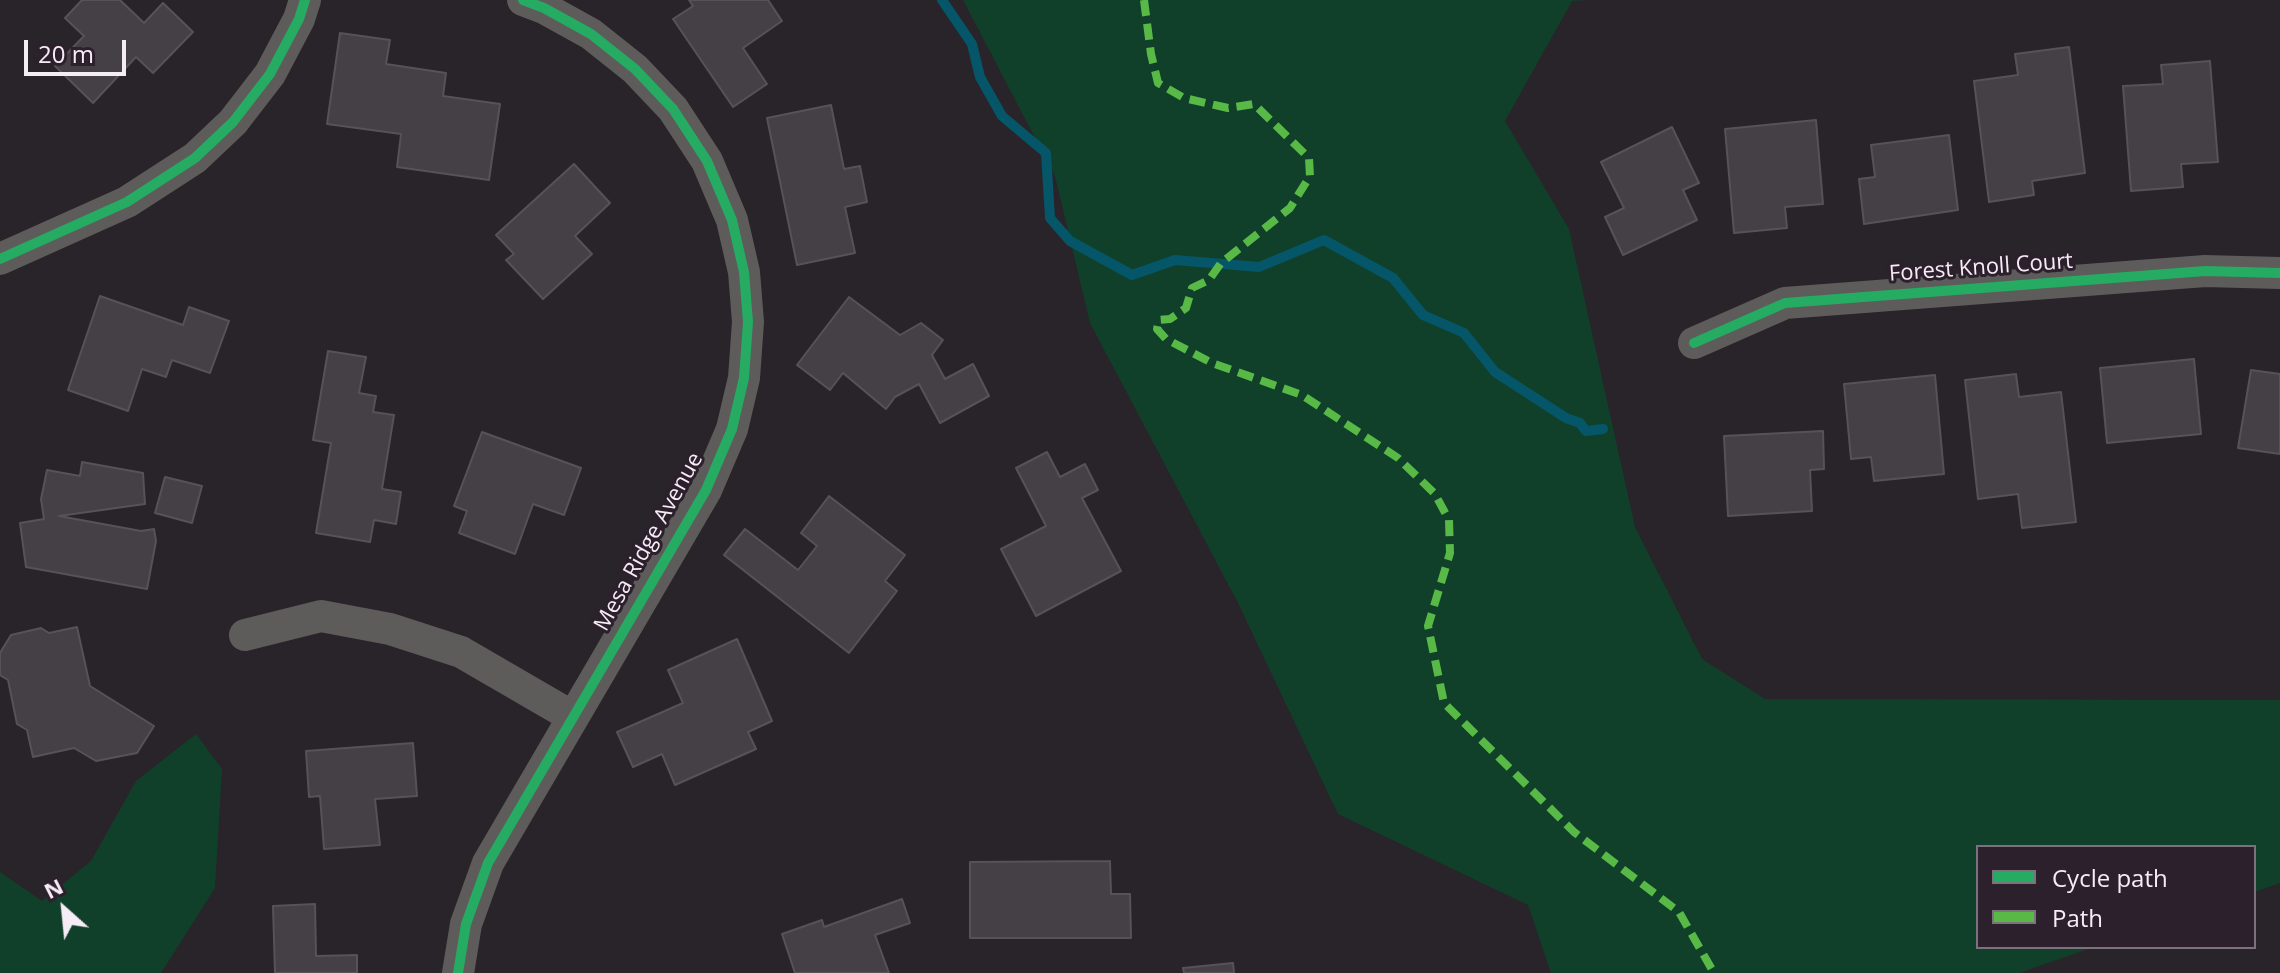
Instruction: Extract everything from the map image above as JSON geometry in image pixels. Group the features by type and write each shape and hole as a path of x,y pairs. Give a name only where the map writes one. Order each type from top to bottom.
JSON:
{"street":[{"path":"0,259 127,202 195,158 233,122 270,74 299,19 305,0"},
{"name":"Mesa Ridge Avenue","path":"458,973 466,924 488,863 706,490 732,429 744,378 748,322 744,272 732,220 707,161 673,109 635,69 591,34 523,0"},
{"name":"Forest Knoll Court","path":"1694,343 1785,303 2205,271 2280,273"},
{"path":"245,635 321,616 390,629 461,652 573,717"}],"green space":[{"path":"963,0 1588,0 1572,1 1505,121 1569,229 1635,527 1702,659 1765,699 2280,700 2280,883 2256,891 2256,845 1976,845 1976,949 2088,949 2019,973 1551,973 1528,905 1338,814 1238,603 1090,323 1055,176"},
{"path":"196,734 222,769 215,888 161,973 0,973 0,872 42,901 91,861 136,781"}],"building":[{"path":"82,0 120,0 144,23 163,3 193,32 153,73 136,57 93,103 55,66 84,36 65,18"},
{"path":"689,0 768,0 782,21 743,48 767,84 733,107 673,19 693,6"},
{"path":"340,33 390,40 386,64 446,73 443,96 500,104 489,180 397,167 401,134 327,124"},
{"path":"2069,47 2085,173 2032,181 2034,195 1989,202 1974,81 2018,75 2015,54"},
{"path":"2210,61 2218,162 2181,164 2183,187 2131,191 2123,86 2163,84 2161,65"},
{"path":"831,105 844,169 860,166 867,202 845,207 855,253 797,265 767,118"},
{"path":"1816,120 1823,204 1785,207 1787,228 1734,233 1725,129"},
{"path":"1672,127 1699,183 1683,190 1697,220 1623,255 1605,217 1624,208 1601,162"},
{"path":"1949,135 1958,210 1864,224 1859,179 1875,177 1871,145"},
{"path":"574,164 610,203 575,236 592,254 543,299 506,260 514,254 496,235"},
{"path":"100,296 183,325 189,307 229,321 210,373 172,360 166,377 142,369 128,411 68,390"},
{"path":"849,297 900,335 921,323 943,340 932,355 945,379 973,364 989,396 940,423 919,384 895,397 886,409 843,373 830,390 797,365"},
{"path":"328,351 366,357 359,393 376,396 373,412 394,415 382,489 401,492 396,524 374,520 370,542 316,533 331,443 313,440"},
{"path":"2194,359 2201,434 2107,443 2100,368"},
{"path":"2251,370 2280,374 2280,454 2238,448"},
{"path":"2016,374 2019,397 2061,392 2076,522 2022,528 2018,494 1978,499 1965,380"},
{"path":"1935,375 1944,474 1874,481 1871,457 1851,459 1844,384"},
{"path":"1823,431 1824,469 1810,470 1812,511 1728,516 1724,436"},
{"path":"482,432 581,468 564,515 533,504 515,554 459,533 467,511 454,506"},
{"path":"1047,452 1060,477 1085,464 1098,490 1082,498 1121,571 1036,616 1001,549 1046,526 1016,468"},
{"path":"82,462 143,473 145,504 59,516 141,531 154,529 156,541 147,589 26,567 20,523 44,519 41,499 47,470 80,476"},
{"path":"165,477 202,486 192,523 155,513"},
{"path":"829,496 905,555 885,581 897,591 849,653 724,555 745,529 798,570 817,546 801,533"},
{"path":"77,627 90,686 154,726 137,753 96,761 74,748 33,757 27,730 17,724 8,680 0,675 0,653 11,635 41,628 49,633"},
{"path":"737,639 772,721 748,732 756,749 675,785 662,754 633,767 617,732 683,703 668,670"},
{"path":"413,743 417,796 375,799 380,845 324,849 320,796 309,797 306,751"},
{"path":"1110,861 1111,894 1130,894 1131,938 970,938 970,862"},
{"path":"902,899 910,923 875,935 889,973 795,973 782,934 822,920 824,927"},
{"path":"315,904 316,956 357,955 357,973 275,973 273,906"},
{"path":"1233,963 1234,973 1184,973 1183,968"}],"waterway":[{"path":"942,0 972,44 980,77 1002,116 1046,153 1050,218 1070,241 1132,275 1175,260 1259,267 1324,240 1393,278 1423,315 1464,333 1495,372 1566,418 1580,423 1586,431 1603,429"}],"marked path":[{"path":"1144,0 1158,83 1184,98 1228,108 1254,104 1309,158 1310,176 1290,208 1221,263 1209,280 1192,288 1186,308 1170,319 1159,320 1157,329 1166,339 1212,363 1302,395 1398,458 1435,494 1449,520 1450,553 1428,626 1444,703 1574,832 1679,912 1714,973"}],"cycle path":[{"path":"0,259 127,202 195,158 233,122 270,74 299,19 305,0"},
{"path":"458,973 466,924 488,863 706,490 732,429 744,378 748,322 744,272 732,220 707,161 673,109 635,69 591,34 523,0"},
{"path":"1694,343 1785,303 2205,271 2280,273"}]}
